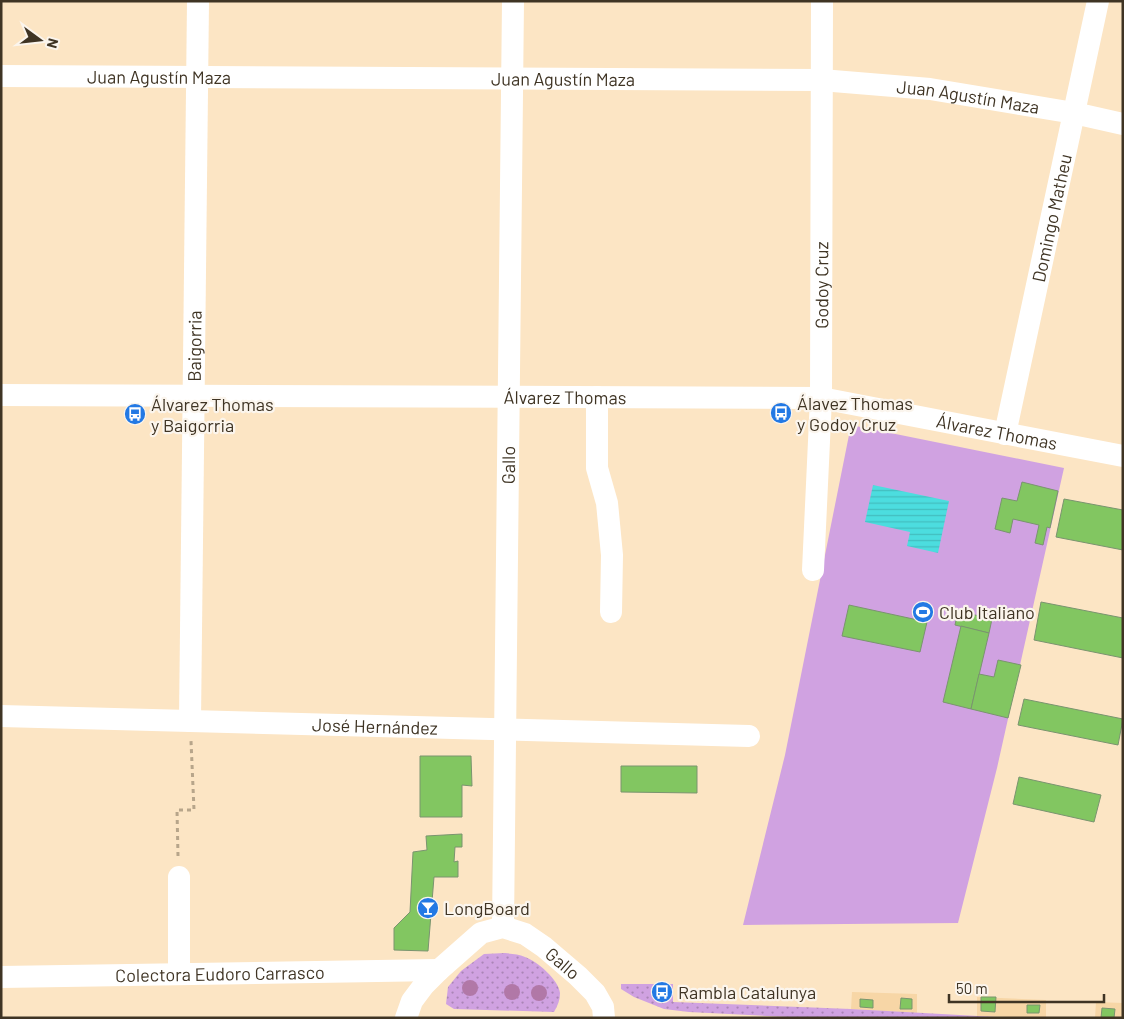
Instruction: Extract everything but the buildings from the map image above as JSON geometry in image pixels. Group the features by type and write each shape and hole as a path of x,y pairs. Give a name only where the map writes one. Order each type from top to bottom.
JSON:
{"street":[{"name":"Baigorria","path":"190,721 198,1"},
{"name":"Gallo","path":"513,1 503,927 525,934 544,947 578,976 596,993 603,1007 604,1018"},
{"name":"Godoy Cruz","path":"813,570 821,398 822,1"},
{"name":"Domingo Matheu","path":"1005,434 1098,1"},
{"name":"Juan Agustín Maza","path":"1,76 821,80 930,90 1074,113 1123,124"},
{"name":"Álvarez Thomas","path":"1,395 821,398 1123,456"},
{"path":"597,397 596,468 607,503 612,555 611,612"},
{"name":"José Hernández","path":"1,716 749,736"},
{"path":"179,877 180,974"},
{"path":"406,1018 412,1001 439,970 481,933 503,927"},
{"name":"Colectora Eudoro Carrasco","path":"1,977 439,970"}],"path":[{"path":"179,877 177,810 194,810 190,721"}],"shaded area":[{"name":"Club Italiano","path":"851,425 1064,468 997,768 958,923 743,925 785,755"},
{"path":"505,953 520,955 530,959 552,977 560,993 560,998 554,1012 454,1009 446,1004 448,987 461,971 484,954"},
{"path":"621,984 673,984 673,1002 1014,1018 808,1018 689,1012 664,1009 634,997 621,989"},
{"path":"852,992 917,994 917,1013 851,1009"},
{"path":"977,997 1046,1000 1046,1018 977,1016"},
{"path":"1096,1002 1123,1003 1123,1018 1095,1018"}],"water":[{"path":"873,485 949,501 938,553 907,546 910,532 865,522"}],"place":[{"name":"Álavez Thomas y Godoy Cruz","path":"781,413"},
{"name":"Álvarez Thomas y Baigorria","path":"135,414"},
{"name":"Club Italiano","path":"923,612"},
{"name":"LongBoard","path":"428,908"},
{"name":"Rambla Catalunya","path":"662,992"}]}
